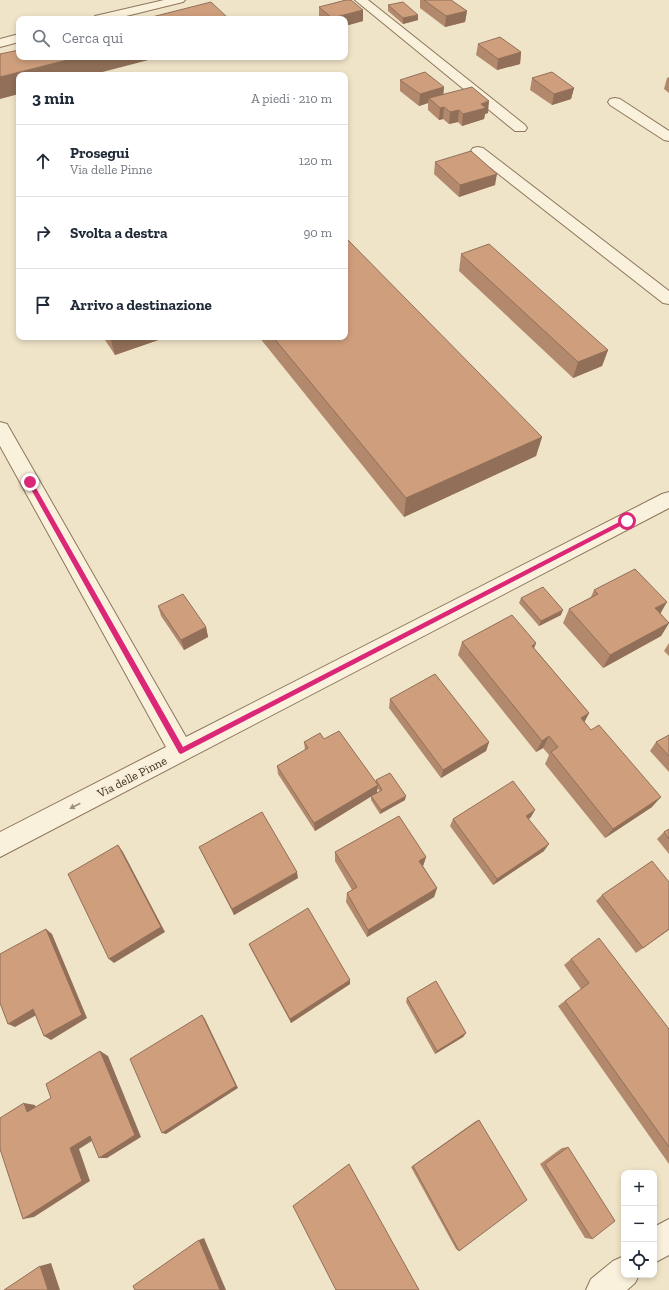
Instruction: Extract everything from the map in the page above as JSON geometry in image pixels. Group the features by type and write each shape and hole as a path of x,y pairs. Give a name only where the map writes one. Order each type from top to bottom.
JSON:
{"street":[{"path":"112,16 179,0"},
{"path":"361,0 520,128"},
{"path":"0,43 16,39"},
{"path":"615,102 669,137"},
{"path":"478,151 669,299"},
{"path":"0,429 181,751"},
{"name":"Via delle Pinne","path":"0,845 669,499"},
{"path":"657,1245 669,1235"},
{"path":"602,1290 621,1274"}],"building":[{"path":"351,0 363,10 340,16 330,16 319,7"},
{"path":"424,0 451,0 467,11 446,16"},
{"path":"211,2 226,16 156,16"},
{"path":"403,2 418,15 403,18 388,5"},
{"path":"500,37 521,52 498,59 478,44"},
{"path":"16,51 16,60 67,60 0,77 0,54"},
{"path":"425,72 444,87 420,94 400,80"},
{"path":"552,72 574,88 554,94 532,78"},
{"path":"472,87 489,101 481,104 486,108 463,114 459,110 450,112 444,107 440,108 429,98"},
{"path":"471,151 497,174 460,185 435,162"},
{"path":"348,240 542,437 406,498 275,340 348,340"},
{"path":"489,244 608,350 578,362 461,254"},
{"path":"635,569 667,602 655,608 669,623 610,655 569,609 598,594 594,590"},
{"path":"543,587 563,610 541,621 521,598"},
{"path":"183,594 206,627 181,640 158,606"},
{"path":"512,615 536,643 532,646 589,713 581,718 591,730 599,725 661,797 613,829 551,752 558,747 549,736 542,741 462,642"},
{"path":"435,674 489,742 443,770 390,699"},
{"path":"339,731 378,785 314,823 277,766 308,748 304,742 320,733 324,739"},
{"path":"669,735 669,756 656,742"},
{"path":"390,773 406,796 381,810 371,796 382,790 376,780"},
{"path":"513,781 535,810 526,816 549,844 497,879 453,819"},
{"path":"262,812 297,872 232,909 199,847"},
{"path":"399,816 426,857 419,861 437,888 368,930 347,893 357,887 335,852"},
{"path":"669,829 669,839 664,832"},
{"path":"118,845 161,927 109,959 68,874"},
{"path":"652,861 669,882 669,929 643,948 602,895"},
{"path":"308,908 350,980 290,1019 249,944"},
{"path":"46,929 82,1015 44,1036 33,1009 8,1024 0,1003 0,954"},
{"path":"599,938 669,1029 669,1147 565,1001 589,983 571,959"},
{"path":"436,981 466,1033 437,1051 407,998"},
{"path":"202,1015 236,1086 162,1133 130,1059"},
{"path":"100,1051 135,1135 99,1158 90,1136 70,1148 82,1181 23,1219 0,1149 0,1118 24,1103 27,1112 51,1098 46,1084"},
{"path":"479,1120 527,1200 459,1251 413,1166"},
{"path":"568,1147 615,1221 592,1239 545,1164"},
{"path":"349,1164 419,1290 336,1290 293,1206"},
{"path":"199,1240 220,1290 135,1290 133,1286"},
{"path":"40,1266 48,1290 4,1290"}],"route":[{"path":"30,482 181,751 627,521"}]}
